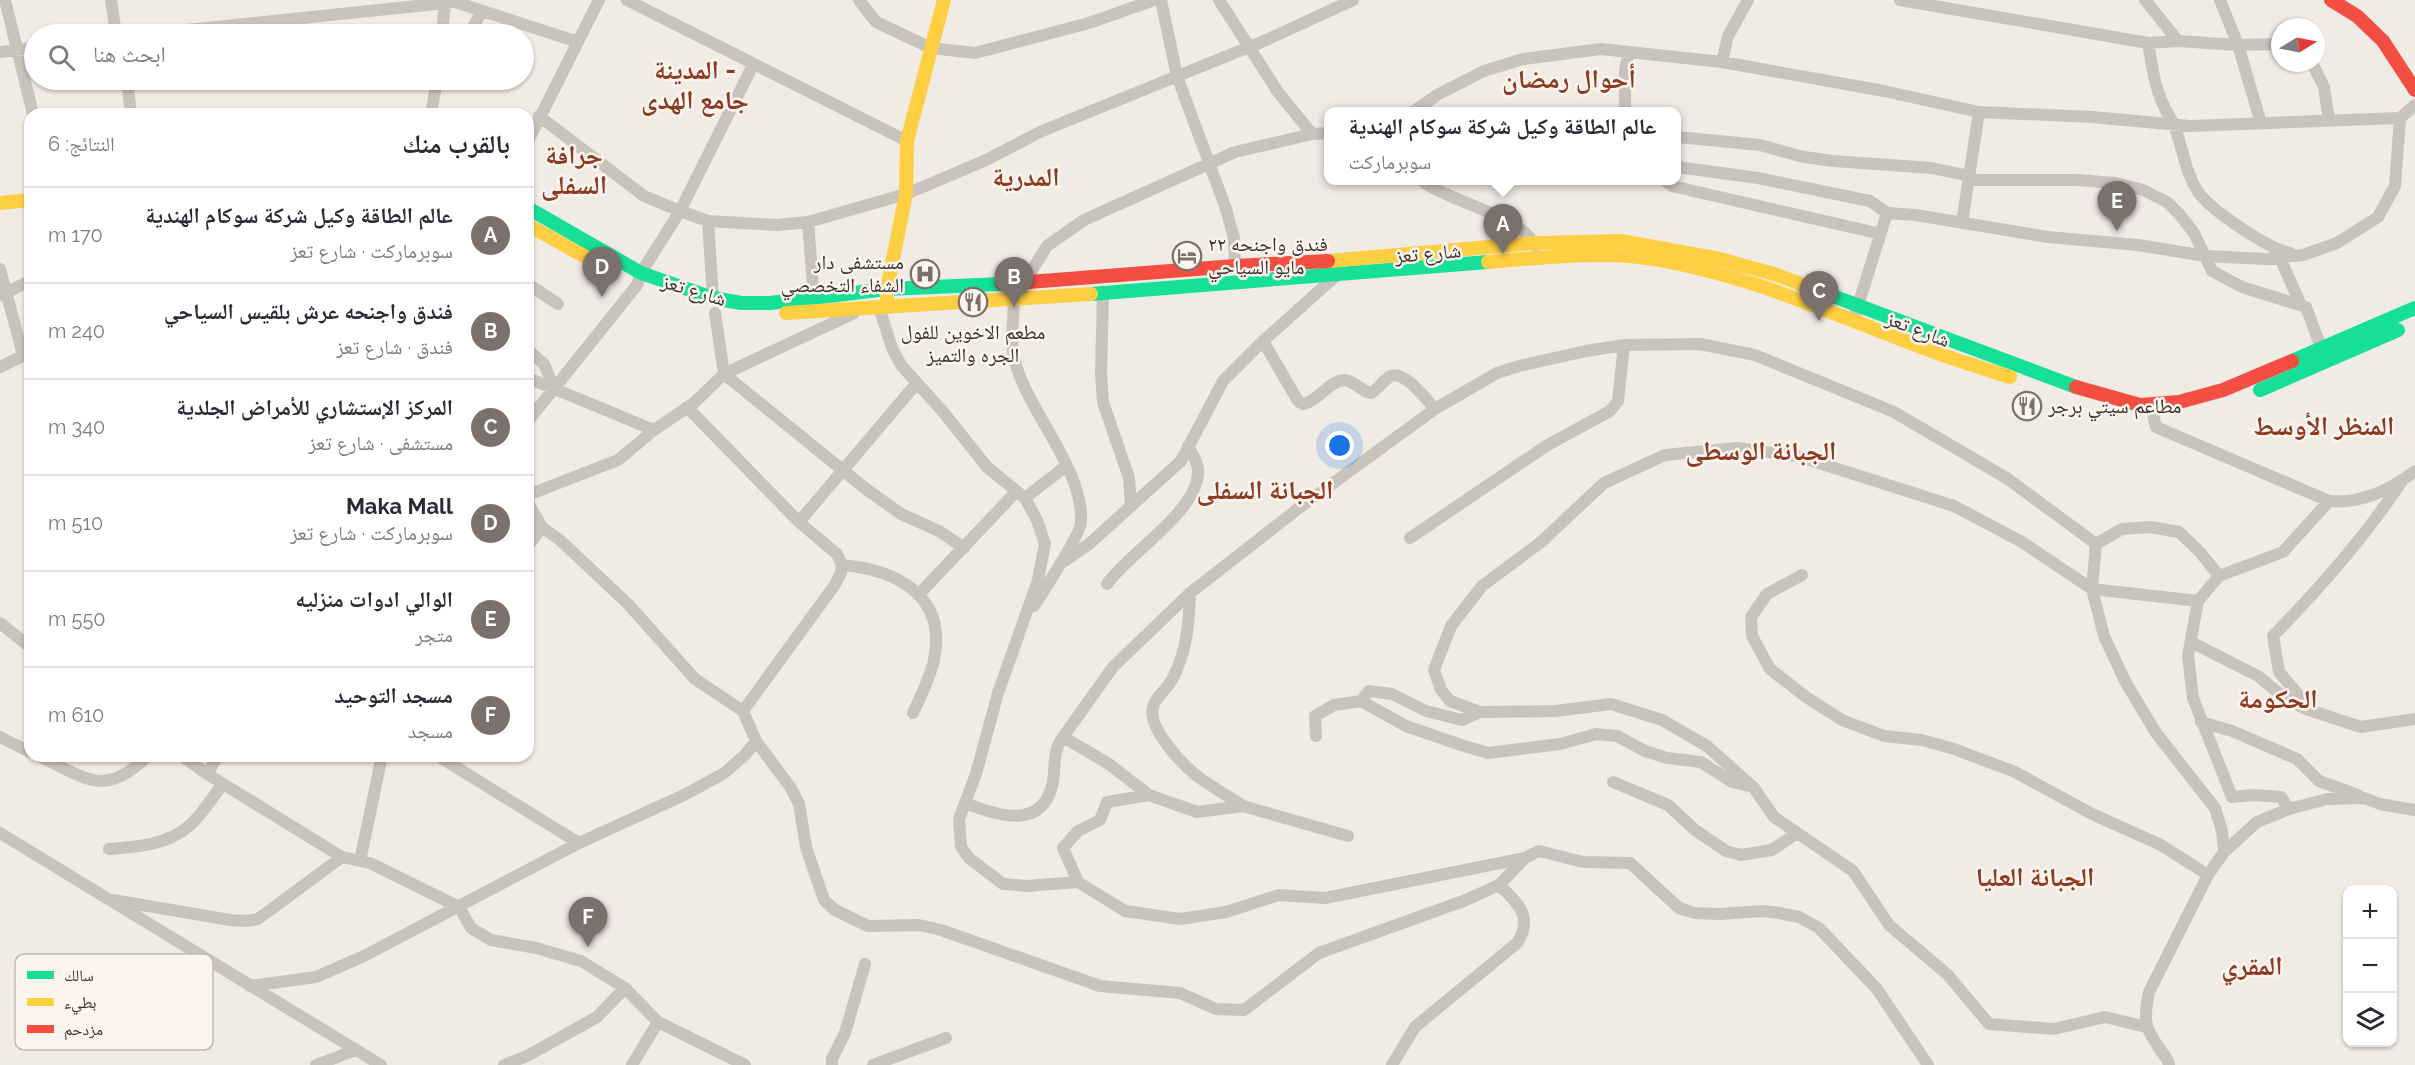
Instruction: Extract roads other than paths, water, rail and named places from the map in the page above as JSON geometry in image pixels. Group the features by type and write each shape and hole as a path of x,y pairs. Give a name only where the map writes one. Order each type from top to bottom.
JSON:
{"main road":[{"path":"883,307 906,194 907,141 944,0"},
{"path":"2331,0 2357,16 2383,41 2415,90"},
{"path":"0,189 24,187"},
{"path":"0,203 24,201"},
{"name":"شارع تعز","path":"534,212 639,279 741,303 770,303 887,289 1024,283 1235,266 1338,268 1536,258 1647,258 1719,274 1776,290 1937,353 2138,418 2152,410 2227,403 2415,308"},
{"name":"شارع تعز","path":"534,228 639,279 716,313 769,314 1103,292 1338,268 1535,243 1621,241 1720,259 1777,275 2065,384 2152,410"},
{"name":"شارع تعز","path":"2324,356 2415,323"}],"street":[{"path":"5,0 24,76"},
{"path":"111,0 115,24"},
{"path":"534,127 600,0"},
{"path":"627,0 907,141"},
{"path":"859,0 876,22 931,48 975,53 1089,23 1154,0"},
{"path":"1161,0 1177,76 1204,154 1210,163 1234,238 1235,266"},
{"path":"1219,0 1278,92 1312,134"},
{"path":"539,116 644,196 680,211 708,221 777,225 808,222 906,194 984,160 1042,131 1264,41 1353,0"},
{"path":"1722,62 1728,36 1748,0"},
{"path":"1900,0 2148,44 2178,41 2238,45 2271,44"},
{"path":"2145,0 2178,41"},
{"path":"2220,0 2238,45 2261,123"},
{"path":"244,24 455,2 522,24"},
{"path":"443,24 445,3"},
{"path":"475,24 482,11"},
{"path":"534,28 578,42"},
{"path":"2148,44 2154,82 2173,123 2187,173 2200,194 2244,231 2278,251 2303,255"},
{"path":"0,52 24,49"},
{"path":"1419,107 1484,70 1523,59 1601,50 1722,62 1884,91 1979,112 2092,117 2190,126 2400,118 2415,105"},
{"path":"1625,107 1625,72 1628,52"},
{"path":"534,413 639,279 680,211 753,65"},
{"path":"2316,72 2324,87 2329,120"},
{"path":"27,90 32,108"},
{"path":"128,90 130,108"},
{"path":"432,108 436,90"},
{"path":"435,98 439,90"},
{"path":"1962,223 1979,112"},
{"path":"1681,168 1758,178 1870,201 1887,213 2049,237 2138,245 2205,256 2266,259 2303,255 2337,243 2378,217 2395,186 2400,118"},
{"path":"1024,283 1047,246 1084,220 1235,152 1324,133"},
{"path":"1681,137 1760,145 1804,157 1833,161 1932,168 1969,178 2078,180 2115,183 2143,190 2167,202 2180,214 2194,233 2212,271 2242,287 2306,307 2324,356"},
{"path":"1427,185 1518,227 1535,243 1536,258"},
{"path":"1671,185 1881,234"},
{"path":"1852,321 1859,306 1887,213"},
{"path":"708,221 713,298"},
{"path":"808,222 814,298"},
{"path":"2280,258 2301,305"},
{"path":"1060,564 1089,544 1181,461 1223,381 1338,268"},
{"path":"0,269 3,294 24,349"},
{"path":"3,294 24,284"},
{"path":"534,288 558,304"},
{"path":"1103,292 1101,373 1103,402 1129,478 1131,506"},
{"path":"1014,298 1014,357 1026,391 1066,466 1078,495 1082,524 1023,625"},
{"path":"883,307 892,348 901,365 944,413 987,467 1020,495 1037,520 1045,544 1038,580 998,693 976,774 960,819 962,848 969,858 1003,884 1028,886 1078,882"},
{"path":"534,493 618,459 687,407 724,374 863,309"},
{"path":"716,313 724,374 900,514 939,531 964,548"},
{"path":"1263,341 1298,401 1303,404 1309,403 1337,382 1345,380 1364,392 1371,393 1389,377 1396,374 1403,377 1435,409"},
{"path":"965,803 998,815 1026,815 1036,811 1044,804 1053,783 1056,747 1063,737 1113,667 1190,593 1299,508 1435,409 1497,373 1519,366 1624,345 1700,344 1755,355 1894,412 2008,479 2096,544"},
{"path":"1410,538 1546,446 1610,411 1618,401 1624,345"},
{"path":"0,367 24,355"},
{"path":"534,355 544,364 554,388"},
{"path":"534,380 654,430"},
{"path":"799,522 916,384"},
{"path":"687,407 799,522 834,551 842,565 841,573 834,586 743,711"},
{"path":"2152,410 2156,427 2329,501 2344,502 2369,497 2402,481 2415,471"},
{"path":"1107,584 1118,568 1187,505 1196,488 1199,470 1188,446"},
{"path":"2146,1027 2105,1017 2054,1029 1989,1024 1948,975 1889,925 1853,871 1774,817 1754,788 1707,746 1662,720 1611,704 1555,711 1480,712 1449,701 1436,680 1434,670 1451,626 1482,586 1541,543 1604,483 1665,455 1737,448 1797,456 1954,506 2022,542 2092,589 2198,601"},
{"path":"920,593 1020,495 1066,466"},
{"path":"2312,711 2279,672 2273,636 2378,518 2402,481"},
{"path":"2289,809 2281,797 2253,795 2232,797 2193,698 2188,656 2198,601 2218,576 2283,552 2329,501"},
{"path":"534,513 542,527 561,541 628,604 695,679 743,711 756,741 791,788 799,804 806,847 824,900 835,910 868,926 919,925 941,930 1100,986 1180,993 1216,1009 1244,1010 1319,953 1466,900 1499,885 1525,858"},
{"path":"534,538 542,527"},
{"path":"2096,544 2122,529 2150,527 2179,532 2200,552 2218,576"},
{"path":"2096,544 2092,589 2104,636 2125,681 2156,733 2215,808 2222,831 2223,852"},
{"path":"842,565 867,567 904,582 920,593 929,608 935,627 934,662 914,713"},
{"path":"1802,575 1767,594 1751,617 1752,636 1770,669 1806,697 1842,720 1884,736 1922,740 1954,749 2015,772 2092,814 2161,844 2208,875"},
{"path":"1190,593 1186,649 1172,681 1154,704 1152,715 1165,742 1196,775 1244,806 1348,836"},
{"path":"0,623 24,642"},
{"path":"2191,642 2258,676 2287,700 2312,711 2361,727 2415,719"},
{"path":"1361,701 1370,691 1392,694 1426,711 1462,720 1480,712"},
{"path":"1316,736 1315,716 1334,705 1361,701 1406,726 1488,753 1560,744 1596,734 1617,736 1645,751 1667,758 1701,762 1732,782 1754,788"},
{"path":"2201,722 2232,731 2297,759 2319,781 2380,804 2415,810"},
{"path":"1063,737 1109,764 1149,795 1197,812 1244,806"},
{"path":"0,738 24,749"},
{"path":"250,986 316,977 364,956 579,843 684,795 723,774 745,755 756,741"},
{"path":"53,762 101,783 117,780 131,772 142,762"},
{"path":"190,762 342,857 370,863 459,907 471,928 491,940 536,948 581,961 626,988 658,1022 745,1065"},
{"path":"207,774 214,762"},
{"path":"360,861 381,762"},
{"path":"448,762 579,843"},
{"path":"1613,782 1668,805 1695,830 1726,851 1741,855 1772,850 1797,833"},
{"path":"109,849 143,847 180,832 191,825 223,783"},
{"path":"1149,795 1107,802 1100,820 1078,831 1063,848 1078,882 1125,911 1180,919 1226,912 1279,895 1325,898 1525,858 1539,851 1583,862 1630,863 1679,908 1695,913 1720,914 1763,911 1800,917 1819,928 1877,989 1928,1065"},
{"path":"2169,1065 2146,1027 2145,1009 2149,992 2208,875 2223,852 2257,822 2289,809 2327,800 2364,798"},
{"path":"0,833 197,954"},
{"path":"107,899 247,921 258,919 342,857"},
{"path":"1392,1065 1415,1027 1517,943 1524,932 1520,904 1499,885"},
{"path":"213,963 381,1065"},
{"path":"832,1065 832,1059 845,1032 865,964"},
{"path":"504,1065 527,1056 597,1017 626,988"},
{"path":"632,1065 658,1022"},
{"path":"873,1065 946,1038"},
{"path":"316,1065 356,1050"}],"place":[{"name":"الوالي ادوات منزليه","path":"2117,231"},
{"name":"عالم الطاقة وكيل شركة سوكام الهندية","path":"1503,254"},
{"name":"فندق واجنحه ٢٢ مايو السياحي","path":"1187,256"},
{"name":"مستشفى دار الشفاء التخصصي","path":"925,274"},
{"name":"Maka Mall","path":"602,297"},
{"name":"مطعم الاخوين للفول الجره والتميز","path":"973,302"},
{"name":"فندق واجنحه عرش بلقيس السياحي","path":"1014,307"},
{"name":"المركز الإستشاري للأمراض الجلدية","path":"1819,321"},
{"name":"مطاعم سيتي برجر","path":"2027,406"},
{"name":"مسجد التوحيد","path":"588,947"}],"district":[{"name":"أحوال رمضان","path":"1569,79"},
{"name":"المدينة - جامع الهدى","path":"695,85"},
{"name":"جرافة السفلى","path":"574,170"},
{"name":"المدرية","path":"1026,177"},
{"name":"المنظر الأوسط","path":"2324,426"},
{"name":"الجبانة الوسطى","path":"1761,451"},
{"name":"الجبانة السفلى","path":"1265,490"},
{"name":"الحكومة","path":"2278,699"},
{"name":"الجبانة العليا","path":"2035,877"},
{"name":"المقري","path":"2252,966"}]}
